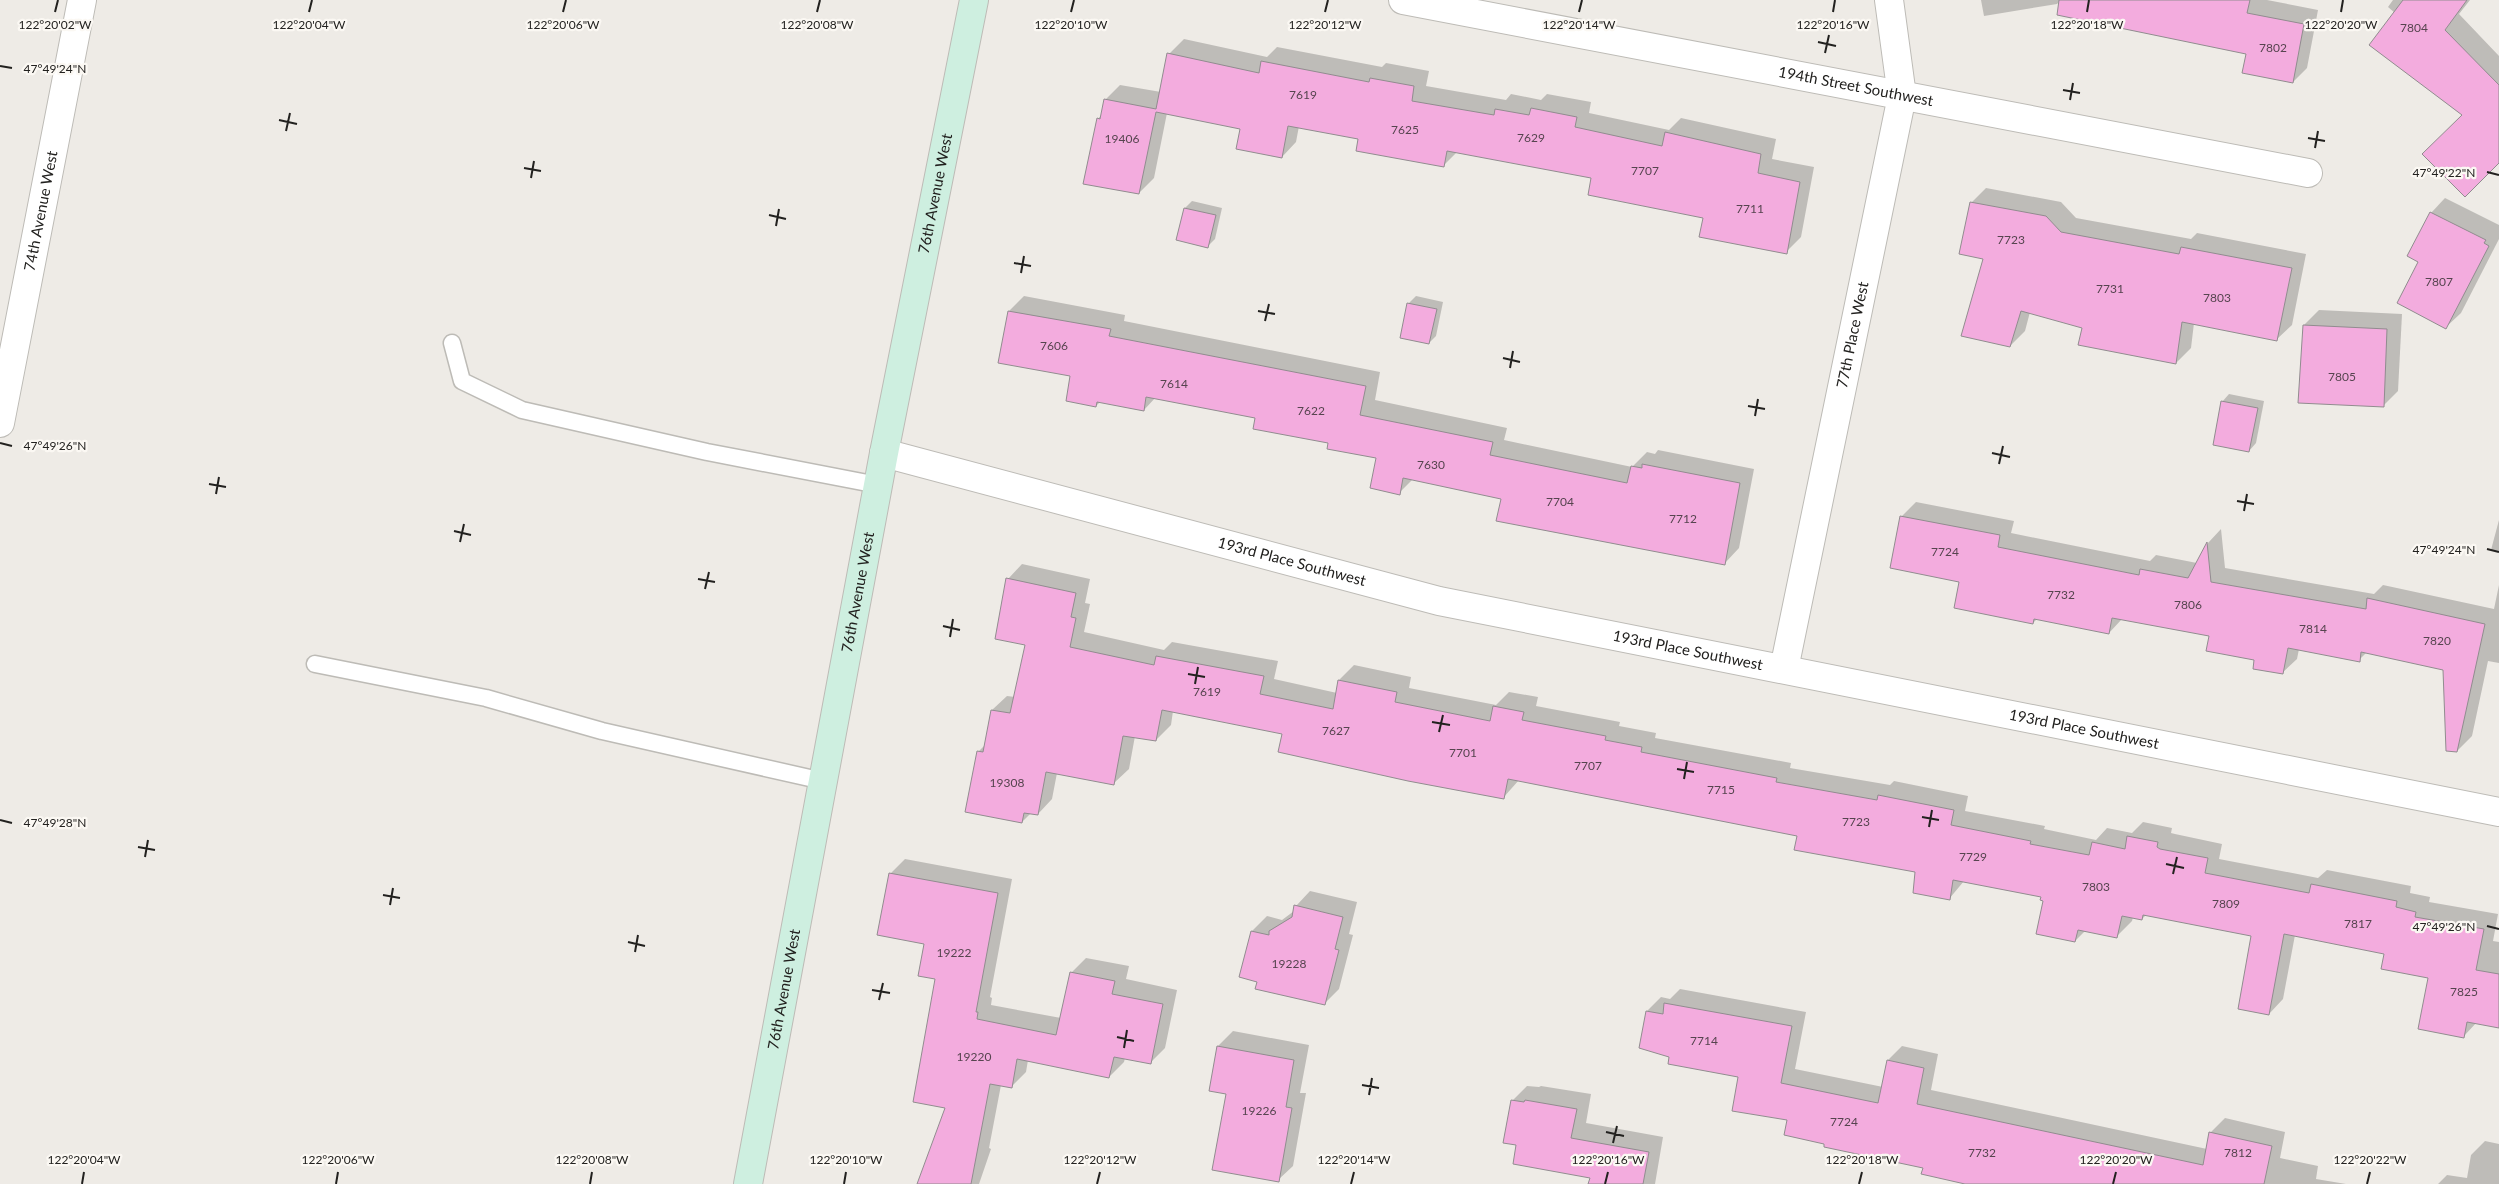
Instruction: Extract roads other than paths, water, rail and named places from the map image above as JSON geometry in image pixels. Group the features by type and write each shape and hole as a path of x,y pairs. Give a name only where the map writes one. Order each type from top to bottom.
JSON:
{"street":[{"name":"74th Avenue West","path":"0,422 82,0"},
{"name":"76th Avenue West","path":"748,1184 884,453 974,0"},
{"name":"194th Street Southwest","path":"1403,0 2308,173"},
{"name":"77th Place West","path":"1784,669 1902,96 1889,0"},
{"name":"193rd Place Southwest","path":"884,453 1439,601 2499,812"}],"lane":[{"path":"452,343 462,381 522,410 707,452 878,485"},
{"path":"315,664 486,698 602,731 823,781"}]}
